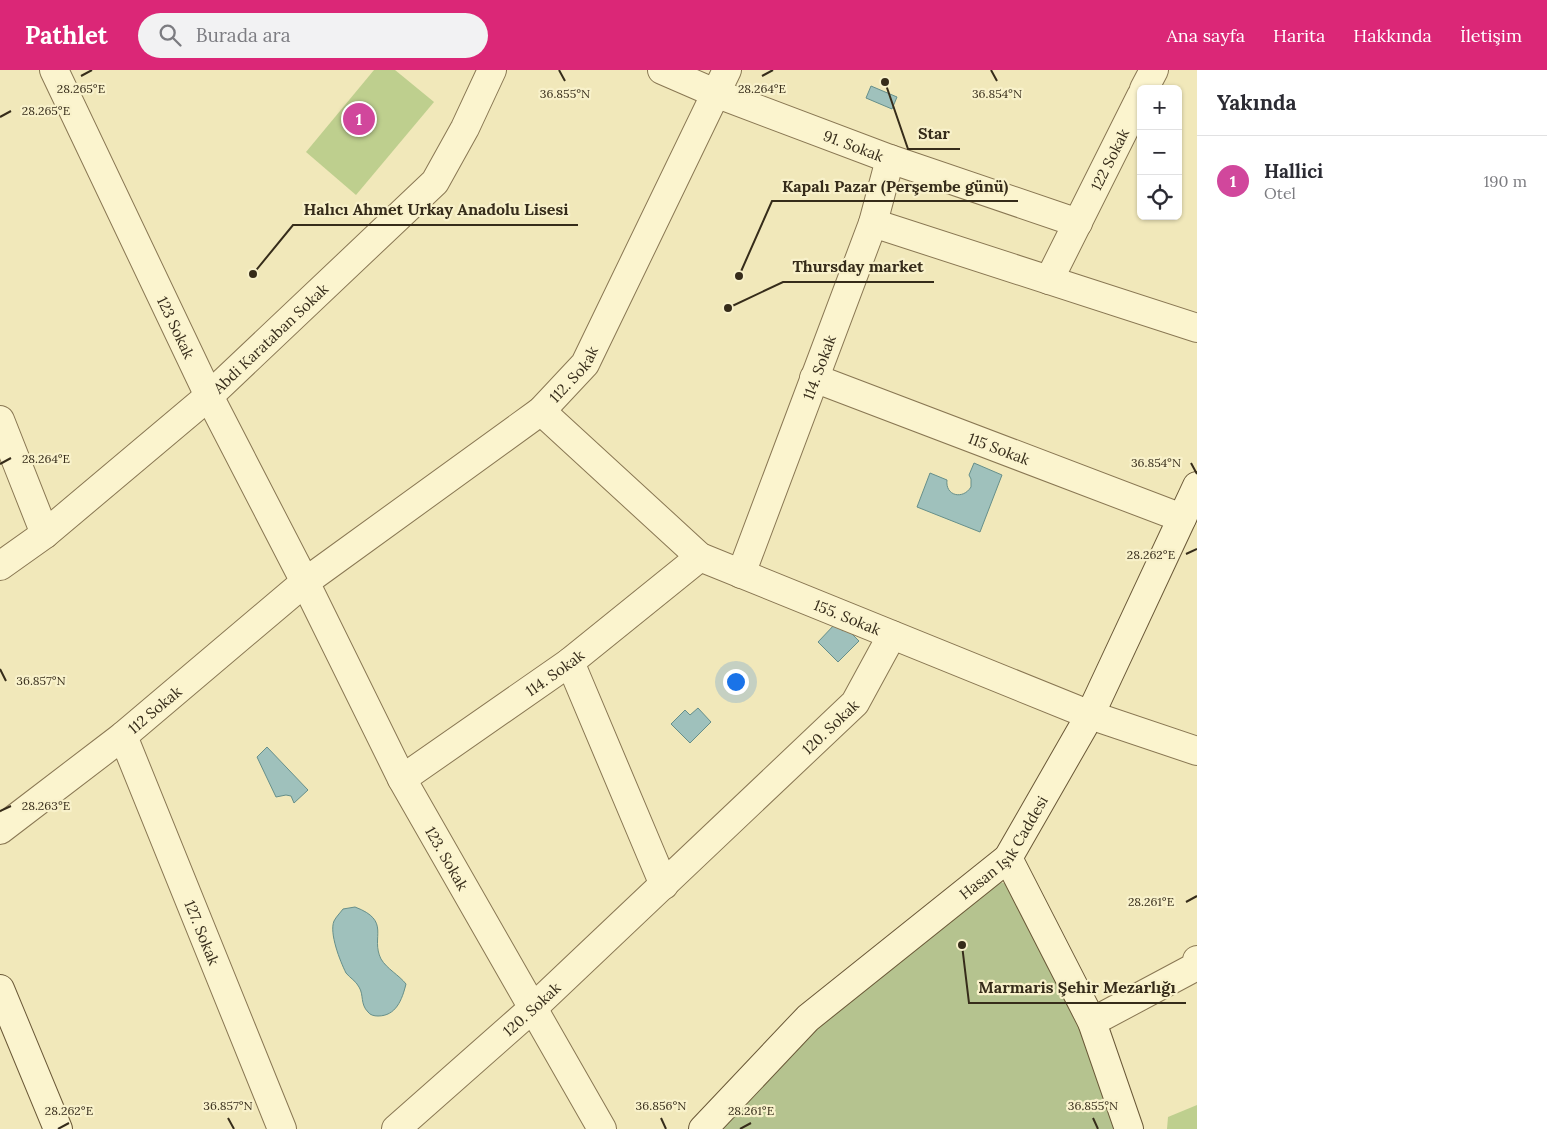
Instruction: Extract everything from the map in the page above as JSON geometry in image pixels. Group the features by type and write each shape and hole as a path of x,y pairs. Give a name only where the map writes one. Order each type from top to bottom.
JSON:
{"street":[{"name":"123 Sokak","path":"54,70 209,396 305,582"},
{"name":"Abdi Karataban Sokak","path":"0,566 45,534 209,396 435,182 465,128 492,70"},
{"name":"91. Sokak","path":"662,70 721,82 890,159 1078,223"},
{"path":"1146,85 1154,70"},
{"name":"112. Sokak","path":"305,582 540,410 585,364 721,82"},
{"name":"122 Sokak","path":"1049,280 1137,104"},
{"name":"114. Sokak","path":"741,574 872,223 890,159"},
{"path":"872,223 1197,328"},
{"name":"115 Sokak","path":"814,378 1182,518"},
{"name":"155. Sokak","path":"540,410 700,557 1090,715 1197,751"},
{"path":"0,420 45,534"},
{"name":"Hasan Işık Caddesi","path":"703,1129 808,1018 1008,858 1090,715 1197,486"},
{"name":"114. Sokak","path":"402,779 570,662 700,557"},
{"name":"112 Sokak","path":"0,830 124,736 305,582"},
{"name":"123. Sokak","path":"305,582 402,779 602,1129"},
{"name":"120. Sokak","path":"396,1129 533,1008 855,703 892,635"},
{"path":"570,662 664,885"},
{"name":"127. Sokak","path":"124,736 282,1129"},
{"path":"1008,858 1092,1022 1129,1129"},
{"path":"1092,1022 1195,967 1197,960"},
{"path":"0,989 54,1127"}],"green space":[{"path":"374,70 395,70 434,102 356,195 306,152"},
{"path":"966,874 1017,886 1128,1129 691,1129"},
{"path":"1197,1105 1197,1129 1167,1129 1168,1117"}],"water":[{"path":"871,86 897,97 892,109 866,98"},
{"path":"974,463 1002,475 980,532 917,507 930,473 947,480 947,485 952,493 964,494 971,487 969,475"},
{"path":"835,624 843,631 846,628 859,641 838,662 818,642"},
{"path":"698,708 711,722 690,743 671,724 685,710 690,715"},
{"path":"267,747 308,790 294,803 291,796 276,797 257,757"},
{"path":"355,907 366,912 377,924 378,951 381,959 406,984 397,1006 394,1010 384,1015 372,1015 366,1009 360,990 346,973 336,947 333,932 334,921 343,909"}],"place":[{"name":"Star","path":"885,82"},
{"name":"Hallici","path":"359,119"},
{"name":"Halıcı Ahmet Urkay Anadolu Lisesi","path":"253,274"},
{"name":"Kapalı Pazar (Perşembe günü)","path":"739,276"},
{"name":"Thursday market","path":"728,308"},
{"name":"Marmaris Şehir Mezarlığı","path":"962,945"}]}
